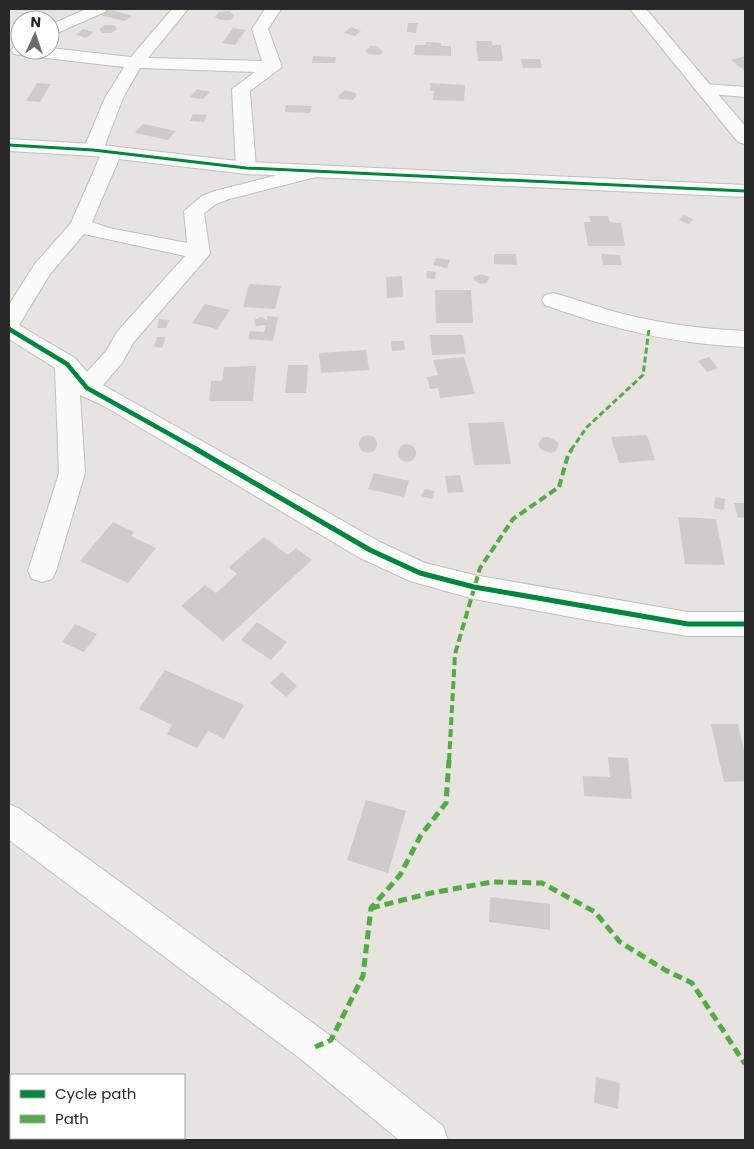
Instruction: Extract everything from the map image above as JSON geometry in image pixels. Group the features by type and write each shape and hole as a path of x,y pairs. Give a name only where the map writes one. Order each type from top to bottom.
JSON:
{"street":[{"path":"60,27 99,9"},
{"path":"9,323 42,270 80,225 102,151 114,98 135,62 180,9"},
{"path":"273,9 260,29 273,67"},
{"path":"638,9 745,138"},
{"path":"60,53 135,62 273,67"},
{"path":"246,168 241,89 273,67"},
{"path":"705,89 745,92"},
{"path":"9,145 102,151 246,168 745,191"},
{"path":"87,388 114,357 125,338 199,254 194,211 203,204 222,195 317,171"},
{"path":"80,225 99,234 121,238 154,240 179,246 199,254"},
{"path":"554,300 594,316 650,329 711,338 745,339"},
{"path":"9,329 67,364 87,388 112,400 370,550 420,573 474,587 688,624 745,624"},
{"path":"42,570 72,473 67,364"},
{"path":"9,820 315,1047 429,1140"}],"building":[{"path":"108,9 132,16 125,21 100,15"},
{"path":"229,11 234,15 231,20 221,20 215,17 219,12"},
{"path":"408,23 418,23 416,33 407,32"},
{"path":"105,25 114,25 117,29 111,33 102,33 99,29"},
{"path":"351,27 361,31 355,36 344,33"},
{"path":"233,28 246,30 235,45 222,43"},
{"path":"83,29 94,32 86,38 76,35"},
{"path":"476,41 492,41 492,45 501,45 503,61 478,61"},
{"path":"426,42 441,43 441,46 451,46 451,56 414,55 415,45 426,45"},
{"path":"371,46 377,46 383,52 379,55 368,54 365,51"},
{"path":"313,56 336,57 335,63 312,63"},
{"path":"745,56 745,71 731,60"},
{"path":"521,59 540,59 542,68 523,68"},
{"path":"37,83 51,84 40,102 26,101"},
{"path":"430,83 465,85 464,101 433,100 434,91 430,91"},
{"path":"197,89 210,92 203,99 190,97"},
{"path":"345,90 356,93 353,100 340,99 338,96"},
{"path":"286,105 312,106 310,113 285,112"},
{"path":"193,114 207,115 204,122 190,121"},
{"path":"143,124 176,131 168,140 135,133"},
{"path":"684,215 693,219 689,224 679,220"},
{"path":"589,216 608,216 610,222 621,223 625,246 588,246 584,222 591,222"},
{"path":"494,254 516,254 517,265 494,264"},
{"path":"601,254 620,255 622,265 603,265"},
{"path":"436,258 450,260 447,268 433,265"},
{"path":"427,271 436,272 435,279 426,278"},
{"path":"481,274 489,277 487,283 480,284 474,280 474,277"},
{"path":"402,276 403,297 387,298 386,277"},
{"path":"249,284 281,286 275,309 243,307"},
{"path":"435,290 471,290 473,323 436,323"},
{"path":"205,304 230,310 217,329 192,323"},
{"path":"268,316 278,317 273,341 248,339 250,331 264,332 266,325 256,326 254,320 261,317 267,320"},
{"path":"159,319 169,320 166,328 157,328"},
{"path":"430,335 463,335 466,354 432,355"},
{"path":"157,337 166,337 162,348 154,347"},
{"path":"391,341 404,341 405,350 392,351"},
{"path":"366,350 369,370 321,373 319,353"},
{"path":"464,357 475,394 440,398 438,388 430,389 427,377 438,375 433,360"},
{"path":"709,357 718,368 707,372 698,361"},
{"path":"288,365 308,365 306,393 285,393"},
{"path":"256,366 253,401 209,401 211,381 222,381 224,367"},
{"path":"504,422 511,464 474,465 468,423"},
{"path":"364,435 372,435 377,440 375,451 364,453 359,448 359,440"},
{"path":"647,435 655,460 619,463 611,437"},
{"path":"543,437 549,437 559,443 556,451 551,453 540,449 538,444"},
{"path":"403,444 411,444 416,449 414,460 403,462 398,457 398,449"},
{"path":"374,473 409,481 404,497 368,489"},
{"path":"460,475 464,492 448,493 445,476"},
{"path":"425,489 435,491 432,499 421,496"},
{"path":"715,497 725,499 724,510 714,508"},
{"path":"734,503 745,503 745,517 738,518"},
{"path":"678,517 716,519 725,565 685,564"},
{"path":"113,522 134,532 131,536 156,548 128,583 80,561"},
{"path":"264,537 288,555 296,548 312,560 223,641 181,606 205,585 216,593 237,574 229,567"},
{"path":"257,622 287,642 271,660 241,640"},
{"path":"75,624 97,634 84,652 62,642"},
{"path":"165,670 244,705 224,739 208,731 197,748 167,734 172,725 139,709"},
{"path":"282,672 297,686 286,697 270,683"},
{"path":"711,724 738,724 745,755 745,781 724,782"},
{"path":"608,757 628,758 632,799 584,796 583,776 610,777"},
{"path":"366,800 406,811 388,873 347,860"},
{"path":"490,897 550,904 550,930 489,922"},
{"path":"596,1077 620,1083 618,1109 594,1103"},
{"path":"57,1139 104,1139 103,1140"}],"marked path":[{"path":"315,1047 331,1040 363,976 371,908 400,875 421,835 446,803 455,654 480,568 513,519 559,487 568,455 587,427 643,375 649,329"},
{"path":"371,908 431,893 492,882 542,883 595,912 620,942 665,970 692,983 745,1064"}],"cycle path":[{"path":"9,145 93,150 246,168 745,191"},
{"path":"9,329 67,364 87,388 112,400 370,550 420,573 474,587 688,624 745,624"}]}
